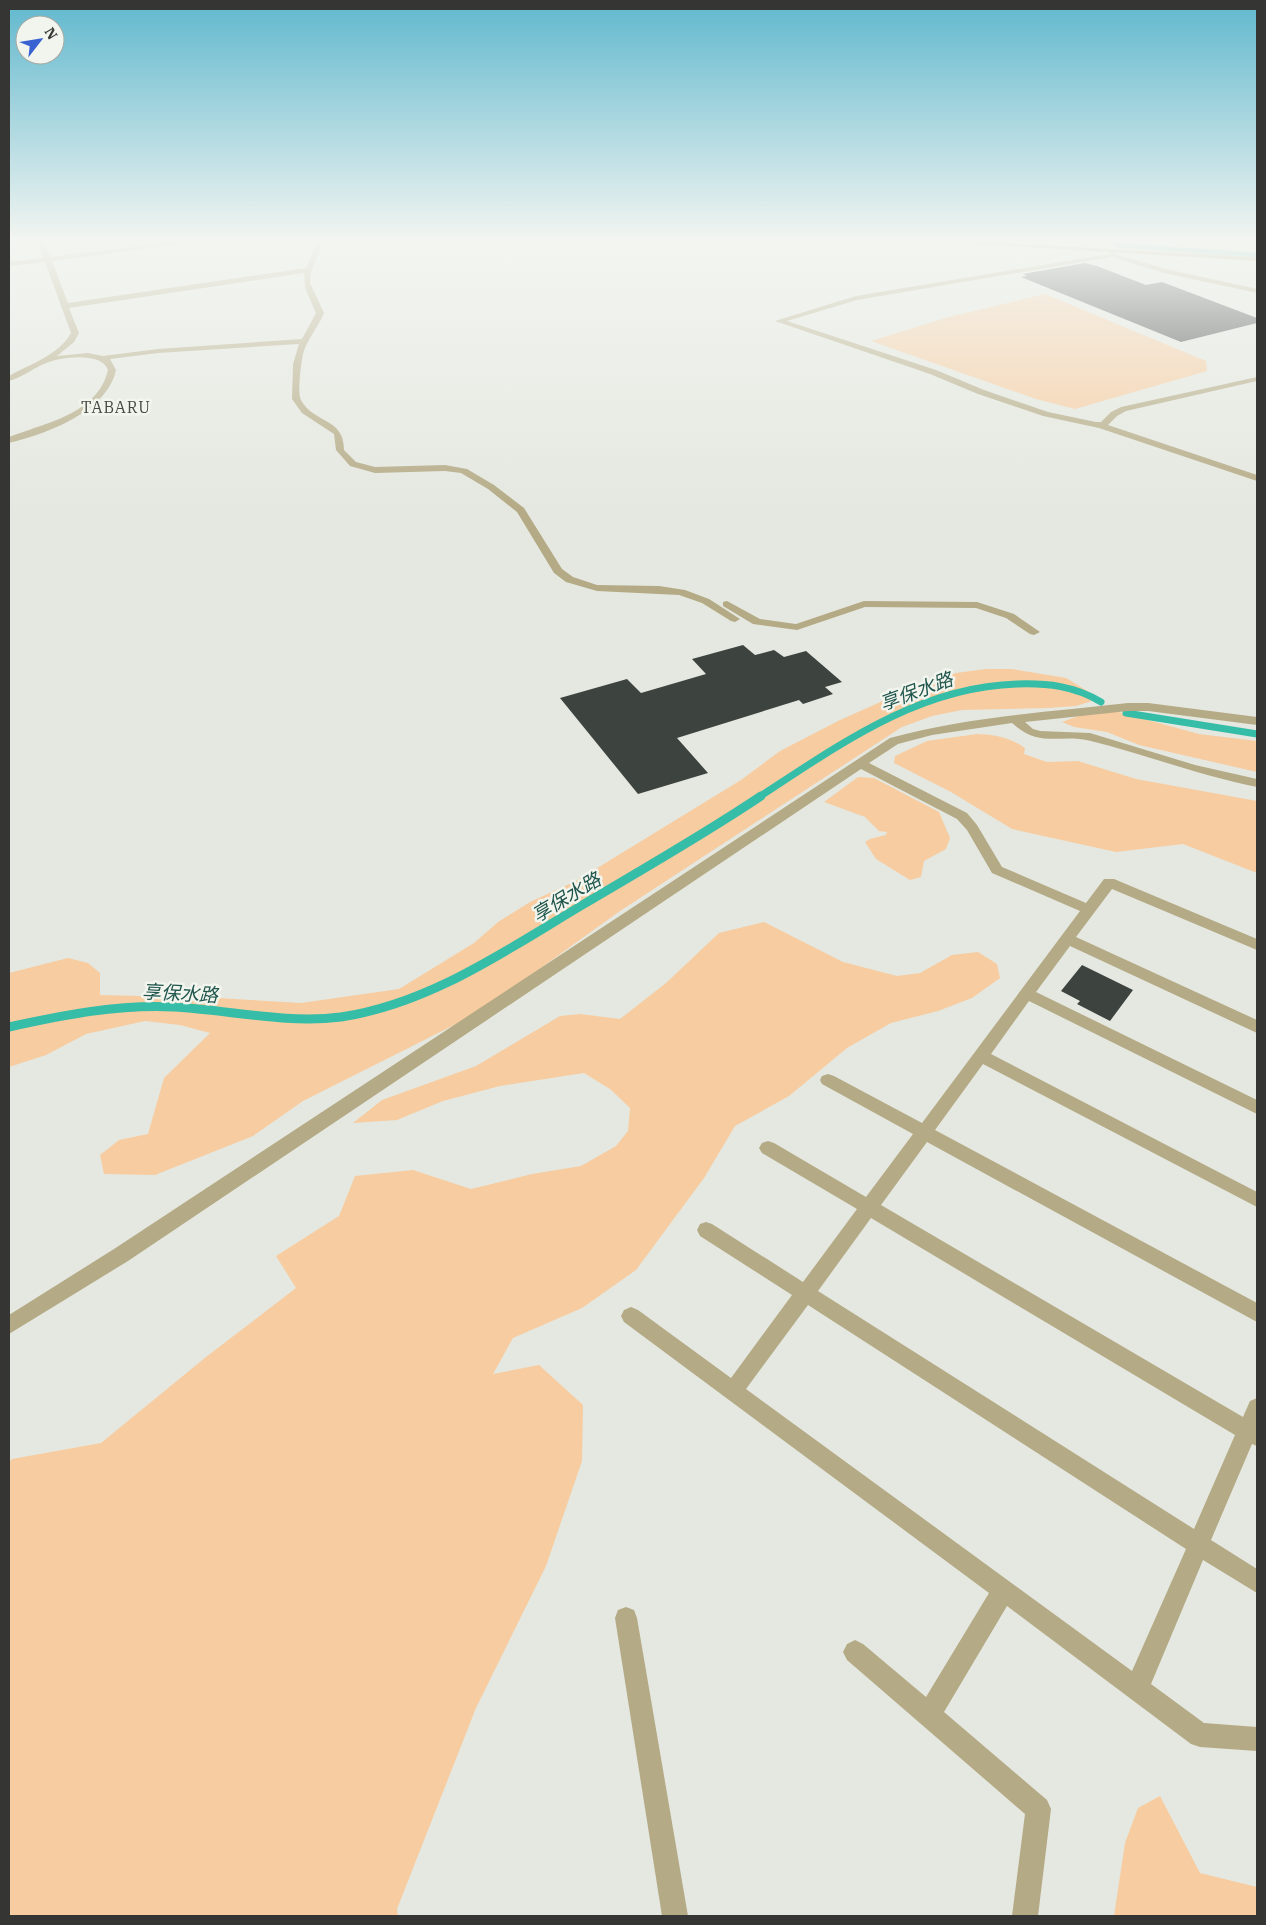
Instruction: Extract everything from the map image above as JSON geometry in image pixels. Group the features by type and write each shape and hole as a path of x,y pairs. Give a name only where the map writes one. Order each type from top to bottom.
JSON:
{"street":[{"path":"9,379 64,347 74,336 75,331"},
{"path":"312,331 305,341 298,363 297,403 308,414 335,430 340,437 340,450 350,462 384,471 445,468 464,471 491,487 520,510 558,571 567,580 586,586 608,589 685,589 703,591 757,622 788,627 804,626 857,605 959,604 998,611 1022,622 1034,632"},
{"path":"809,331 933,372 981,392 1046,414 1100,425 1257,478"},
{"path":"9,368 89,356 103,358 177,349 305,341"},
{"path":"9,440 79,413 112,378 112,367 103,358"},
{"path":"1100,425 1124,409 1153,404 1257,378"},
{"path":"662,590 700,598 735,619"},
{"path":"9,1325 121,1255 859,763 903,737 1014,719 1148,707 1257,721"},
{"path":"1014,719 1029,732 1039,735 1090,737 1192,768 1257,783"},
{"path":"859,763 962,816 972,824 990,862 997,870 1088,909"},
{"path":"733,1391 1108,882 1257,944"},
{"path":"1067,939 1257,1027"},
{"path":"1026,993 1257,1107"},
{"path":"980,1055 1257,1200"},
{"path":"828,1080 1257,1312"},
{"path":"768,1148 1252,1433"},
{"path":"706,1230 1257,1582"},
{"path":"631,1316 1200,1735 1257,1739"},
{"path":"1137,1688 1199,1544 1252,1433 1257,1408"},
{"path":"928,1716 1004,1590"},
{"path":"626,1618 675,1916"},
{"path":"855,1652 1038,1808 1025,1916"}],"shaded area":[{"path":"904,331 1134,331 1206,361 1207,371 1075,409 1036,399 871,341"},
{"path":"986,669 1012,669 1066,678 1089,692 1092,701 1076,706 1049,708 962,710 932,716 902,727 620,911 478,1013 303,1101 253,1136 155,1175 104,1174 100,1155 119,1140 148,1134 164,1078 210,1033 180,1025 145,1021 86,1034 46,1055 9,1067 9,973 68,958 88,963 100,973 100,995 217,998 301,1003 399,989 474,943 498,922 530,902 576,881 741,780 780,751 840,720 894,696 956,673"},
{"path":"1115,711 1199,734 1257,741 1257,772 1139,745 1107,732 1074,727 1062,722 1081,715"},
{"path":"977,734 1008,739 1025,748 1024,754 1047,762 1078,761 1136,779 1257,801 1257,873 1183,844 1116,852 1012,829 951,792 894,763 895,756 927,741"},
{"path":"858,777 874,778 939,812 950,838 946,849 924,861 921,877 910,880 876,859 865,842 886,835 887,832 879,831 865,817 824,802"},
{"path":"764,922 843,962 897,976 920,973 952,955 978,952 997,964 1000,978 972,998 938,1011 891,1023 847,1048 789,1096 735,1126 704,1178 636,1270 582,1308 513,1338 493,1374 539,1365 583,1405 582,1461 546,1566 476,1708 397,1909 398,1916 9,1916 9,1462 12,1459 101,1443 206,1357 296,1288 276,1256 339,1216 355,1176 413,1170 471,1189 532,1174 581,1166 616,1146 628,1131 630,1108 610,1089 584,1073 500,1086 443,1101 397,1120 353,1123 382,1100 476,1066 560,1016 580,1014 620,1019 666,983 719,933"},
{"path":"1160,1796 1200,1873 1257,1887 1257,1916 1114,1916 1125,1843 1138,1808"}],"building":[{"path":"1154,331 1226,331 1181,342"},
{"path":"743,645 755,655 774,650 784,657 806,651 842,682 825,687 833,694 803,704 799,700 677,738 708,773 638,794 560,698 627,679 641,693 706,674 692,659"},
{"path":"1082,965 1133,990 1110,1021 1077,1004 1080,1001 1061,991"}],"waterway":[{"name":"享保水路","path":"759,797 819,758 881,722 913,707 946,696 981,688 1017,684 1039,684 1071,689 1101,702"},
{"name":"享保水路","path":"1126,713 1257,734"},
{"name":"享保水路","path":"9,1027 70,1015 133,1007 174,1007 299,1019 341,1017 374,1010 406,1000 467,973 695,838 761,796"}],"district":[{"name":"TABARU","path":"116,407"}]}
